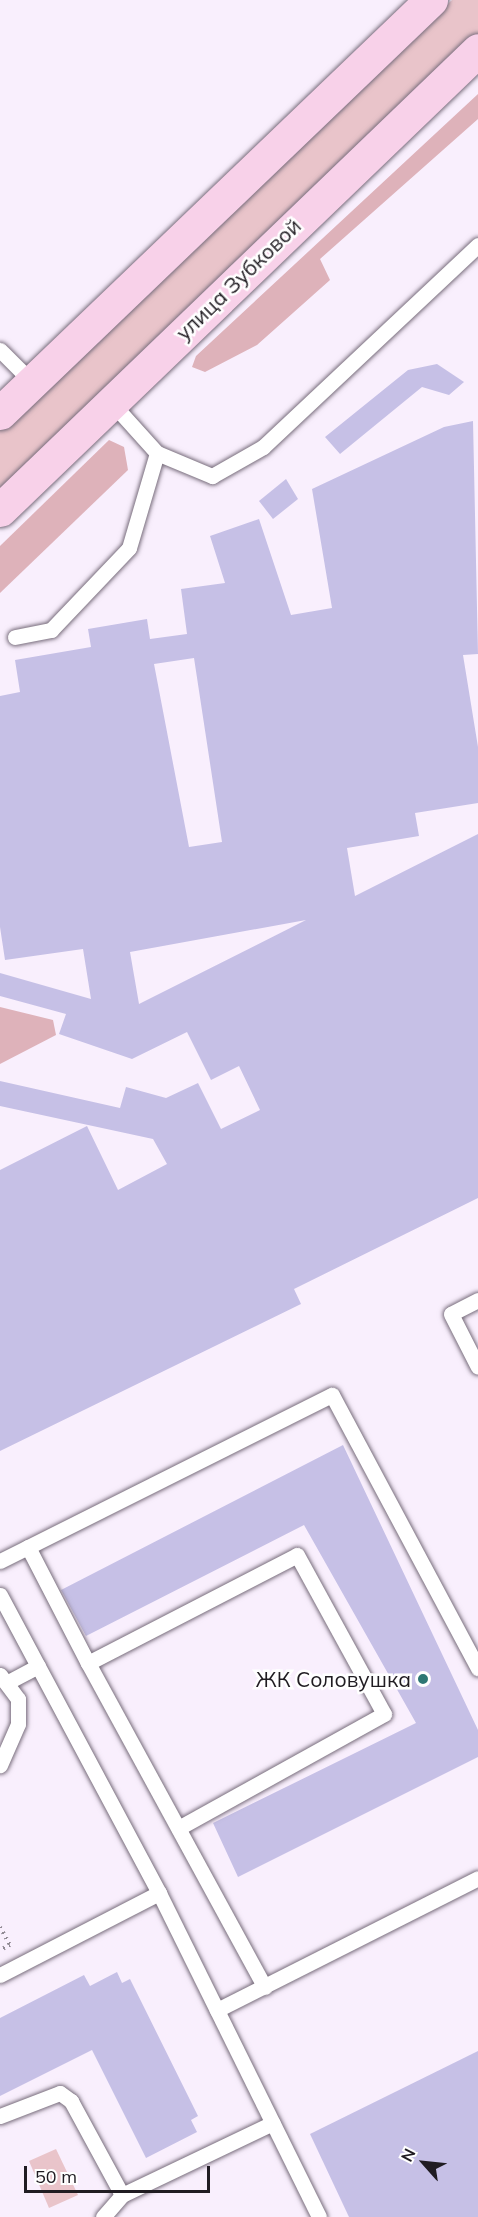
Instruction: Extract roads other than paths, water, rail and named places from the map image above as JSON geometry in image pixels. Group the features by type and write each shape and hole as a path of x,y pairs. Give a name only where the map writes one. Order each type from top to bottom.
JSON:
{"main road":[{"path":"0,413 431,0"},
{"name":"улица Зубковой","path":"0,510 478,50"}],"lane":[{"path":"111,402 158,453 212,476 263,447 478,245"},
{"path":"0,350 32,382"},
{"path":"15,637 51,630 129,548 158,453"},
{"path":"478,1300 451,1314 478,1367"},
{"path":"0,1562 332,1395 478,1668"},
{"path":"27,1547 265,1987"},
{"path":"88,1663 297,1555 384,1714 178,1828"},
{"path":"0,1595 159,1893 319,2217"},
{"path":"0,1765 18,1724 18,1699 4,1679 38,1666"},
{"path":"217,2010 478,1878"},
{"path":"0,1975 159,1893"},
{"path":"0,2116 60,2093 71,2101 122,2195"},
{"path":"103,2217 122,2195 273,2123"}],"place":[{"name":"ЖК Соловушка","path":"423,1679"}]}
